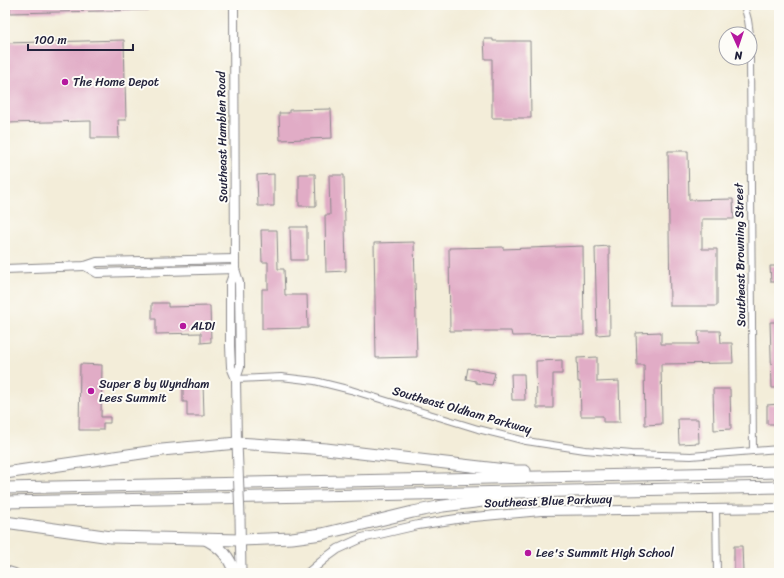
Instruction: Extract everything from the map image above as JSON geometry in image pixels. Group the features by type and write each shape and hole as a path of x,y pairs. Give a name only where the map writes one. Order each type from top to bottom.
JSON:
{"highway":[{"path":"5,473 162,450 237,443 326,450 514,470 610,470 616,475"},
{"path":"5,488 779,472"},
{"path":"5,502 779,487"},
{"path":"5,522 111,537 240,540 292,538 322,534 413,512 479,501 520,498 599,496 606,490"},
{"path":"204,539 218,546 232,565 235,573"}],"main road":[{"path":"237,443 241,573"}],"street":[{"name":"Southeast Hamblen Road","path":"234,5 233,89 235,268 239,282 240,367 236,379 237,443"},
{"path":"744,5 749,26"},
{"name":"Southeast Browning Street","path":"750,66 753,451"},
{"path":"5,269 85,266 98,262 236,259"},
{"path":"85,266 97,273 235,268"},
{"name":"Southeast Oldham Parkway","path":"236,379 281,377 315,381 351,390 485,431 563,448 609,453 672,456 711,455 779,449"},
{"name":"Southeast Blue Parkway","path":"308,573 338,550 362,538 438,521 521,512 779,508"},
{"path":"716,509 717,573"},
{"path":"5,570 15,573"}],"building":[{"path":"10,5 148,5 148,10 10,13"},
{"path":"484,39 493,39 493,41 530,41 531,118 492,118 492,59 485,59"},
{"name":"The Home Depot","path":"124,40 126,120 118,120 119,138 91,138 91,121 5,123 5,43"},
{"path":"331,109 332,138 280,140 279,113 289,113 289,110"},
{"path":"668,151 688,151 689,200 733,199 734,219 702,219 702,249 717,249 717,306 670,306"},
{"path":"274,174 274,206 258,206 257,175"},
{"path":"299,174 315,174 316,206 299,206"},
{"path":"329,175 344,175 346,271 326,272 325,215 330,215"},
{"path":"290,227 307,227 307,260 291,260"},
{"path":"261,230 277,230 278,269 284,269 285,295 307,295 308,328 262,329 262,289 268,289 268,262 262,262"},
{"path":"414,242 417,357 376,358 374,243"},
{"path":"583,246 584,335 512,336 511,331 450,331 449,248 503,247 503,249"},
{"path":"609,246 610,334 597,335 595,247"},
{"path":"770,266 779,266 779,282 771,282"},
{"name":"ALDI","path":"152,303 168,303 168,307 210,306 211,342 201,343 201,333 156,334 156,319 152,319"},
{"path":"770,322 779,322 779,388 772,388"},
{"path":"698,331 720,331 721,343 732,343 733,363 661,364 662,424 645,425 644,365 637,365 636,333 661,332 661,344 699,344"},
{"path":"597,357 597,382 619,381 620,422 603,422 603,416 581,416 580,382 578,382 577,358"},
{"path":"562,360 562,374 553,374 553,408 537,408 536,361"},
{"name":"Super 8 by Wyndham Lees Summit","path":"80,364 102,365 101,417 110,417 110,423 103,423 103,430 79,430"},
{"path":"468,368 495,373 492,385 476,383 476,381 466,379"},
{"path":"511,374 524,374 525,400 512,400"},
{"path":"183,383 203,383 204,416 187,416 187,402 183,402"},
{"path":"713,389 730,389 731,429 714,430"},
{"path":"779,404 779,424 767,424 767,405"},
{"path":"678,419 698,419 699,443 679,444"},
{"path":"734,546 742,546 743,572 734,572"}],"place":[{"name":"The Home Depot","path":"65,82"},
{"name":"ALDI","path":"183,326"},
{"name":"Super 8 by Wyndham Lees Summit","path":"91,391"},
{"name":"Lee's Summit High School","path":"528,553"}]}
